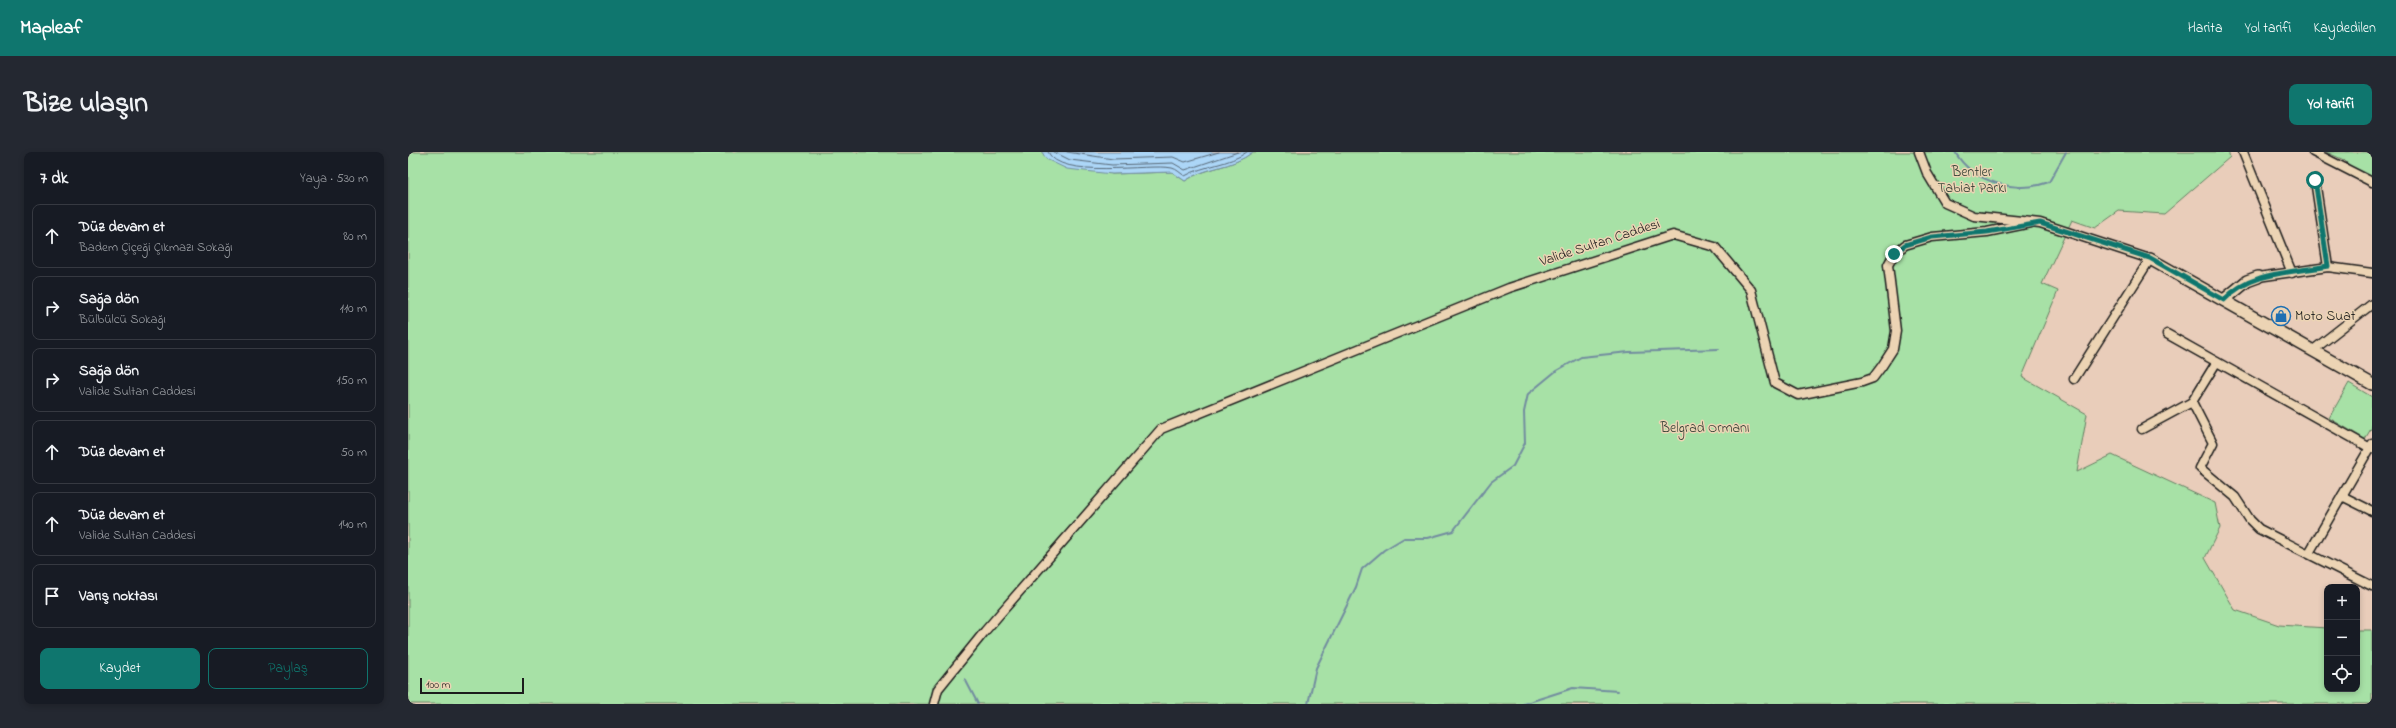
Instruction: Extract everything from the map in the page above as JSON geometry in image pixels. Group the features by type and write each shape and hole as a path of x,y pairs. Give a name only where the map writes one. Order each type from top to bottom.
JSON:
{"street":[{"path":"1919,152 1927,173 1945,203 1974,216 2040,223 2080,234 2150,258 2372,384"},
{"path":"2243,152 2292,273"},
{"path":"2313,152 2372,182"},
{"path":"2315,180 2328,266"},
{"name":"Valide Sultan Caddesi","path":"934,704 938,690 985,631 1161,429 1509,288 1673,235 1715,247 1751,290 1775,383 1798,395 1862,382 1873,378 1893,349 1896,331 1888,265 1894,254 1905,245 1932,237 1987,232 2030,223"},
{"path":"2074,379 2150,258"},
{"path":"2224,300 2247,281 2258,277 2292,273 2328,266 2366,270 2372,273"},
{"path":"2312,350 2372,304"},
{"path":"2167,334 2216,363 2233,369 2371,447 2309,553"},
{"path":"2142,429 2192,402 2216,363"},
{"path":"2192,402 2213,443 2200,468 2235,497 2250,520 2259,529 2372,586"},
{"path":"2342,496 2372,511"}],"green space":[{"name":"Belgrad Ormanı","path":"408,152 1042,152 1112,174 1172,172 1185,181 1193,176 1236,162 1253,152 2228,152 2230,157 2164,214 2119,211 2095,228 2072,220 2042,284 2058,291 2022,377 2087,414 2077,472 2112,455 2215,503 2220,528 2205,558 2235,610 2279,625 2324,628 2324,692 2360,692 2360,630 2372,630 2372,704 408,704"},
{"path":"2326,152 2372,152 2372,178 2366,181 2344,160"},
{"path":"2349,383 2372,397 2372,427 2365,439 2329,418"}],"water":[{"path":"1042,152 1253,152 1236,162 1201,173 1185,181 1172,172 1112,174 1067,169 1046,159"}],"waterway":[{"path":"1955,152 1963,163 1984,178 1997,183 2023,187 2049,182 2066,152"},
{"path":"1308,704 1316,668 1356,587 1362,569 1384,550 1404,538 1428,538 1453,531 1491,482 1513,466 1525,443 1524,412 1528,394 1556,371 1581,357 1629,352 1719,349"},
{"path":"965,679 978,704"},
{"path":"1523,704 1573,688 1618,691"}],"place":[{"name":"Moto Suat","path":"2281,316"}],"route":[{"path":"1894,254 1905,245 1932,237 1987,232 2030,223 2040,223 2080,234 2150,258 2224,300 2230,293 2247,281 2258,277 2292,273 2328,266 2315,180"}],"park label":[{"name":"Bentler Tabiat Parkı","path":"1972,180"}]}
